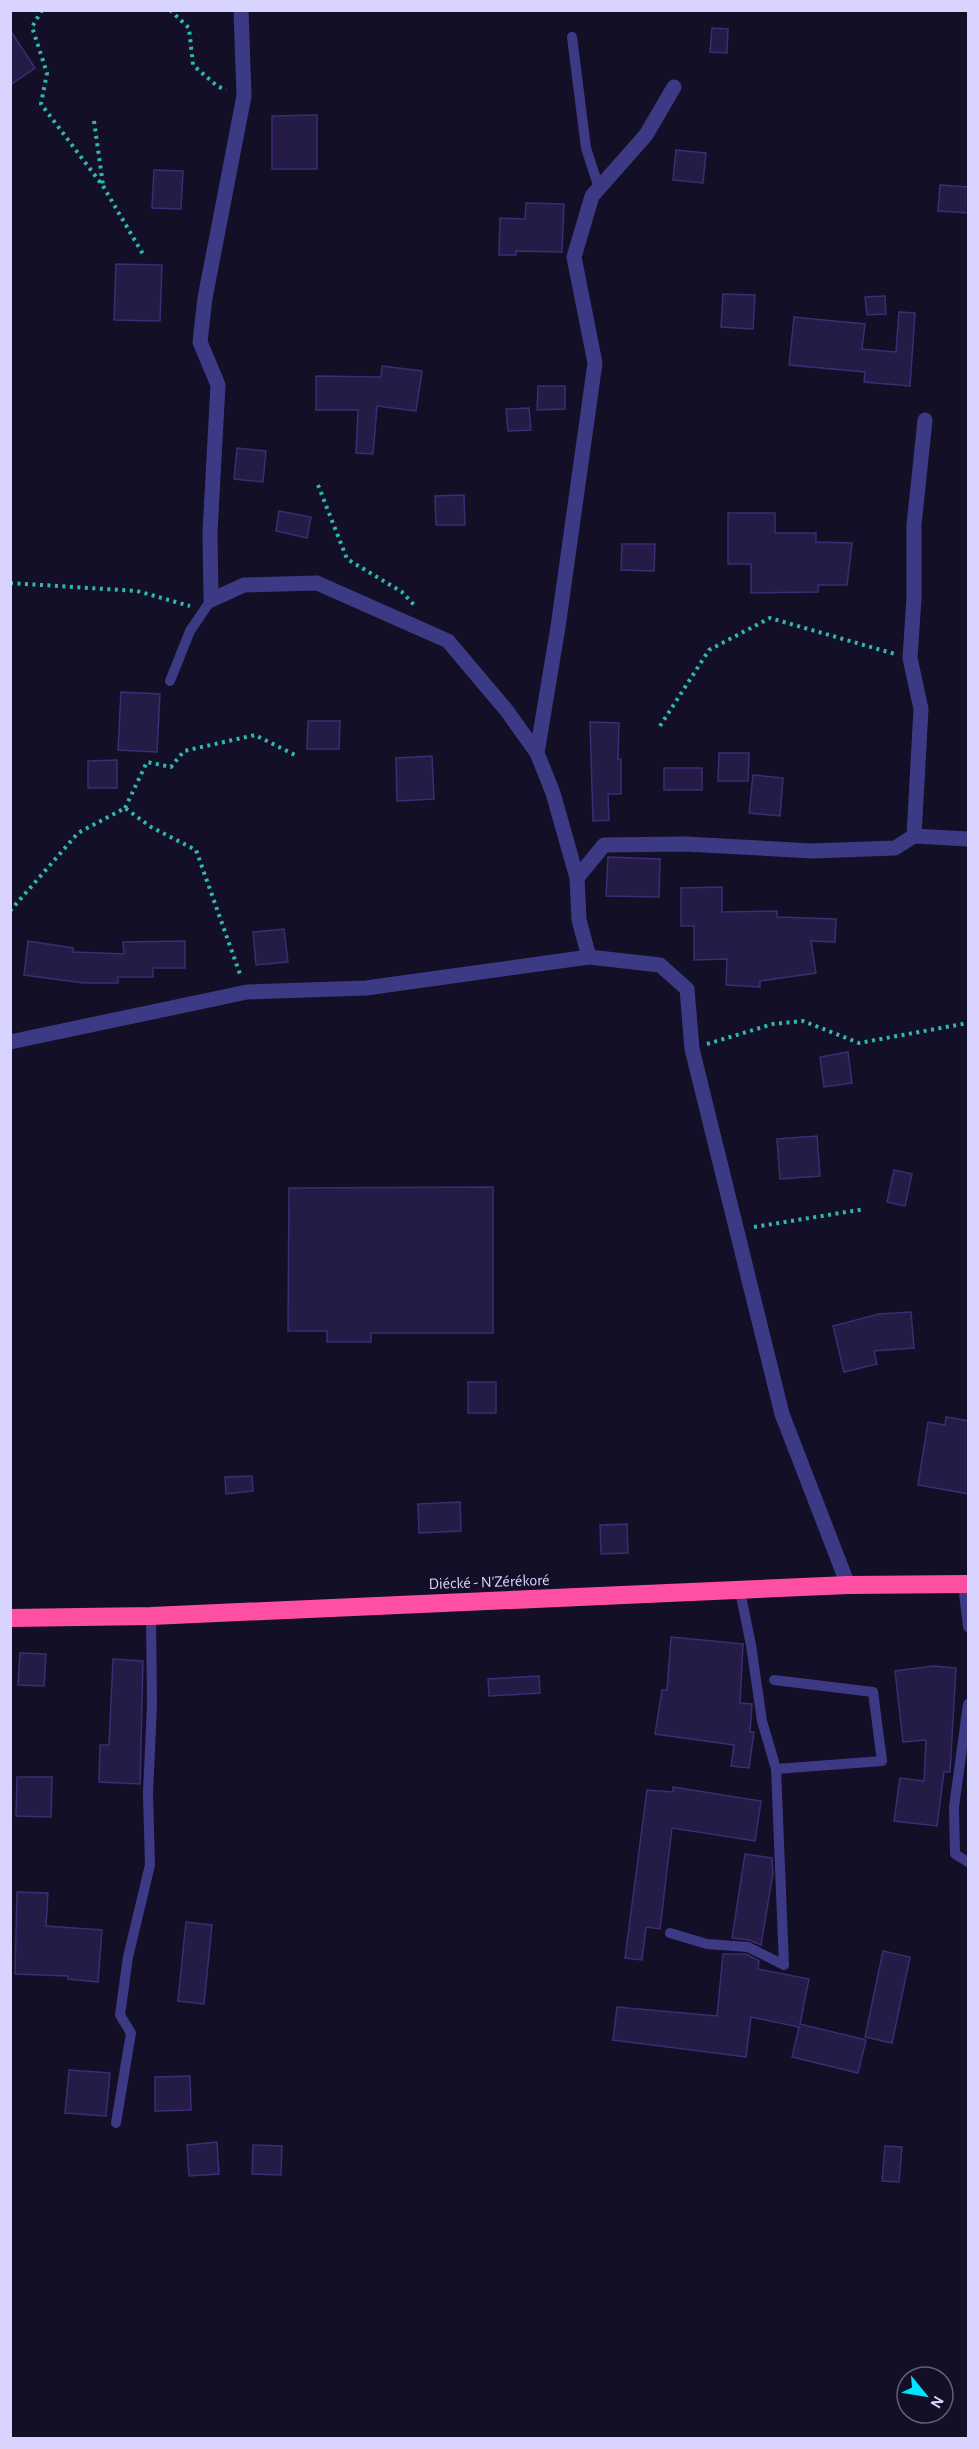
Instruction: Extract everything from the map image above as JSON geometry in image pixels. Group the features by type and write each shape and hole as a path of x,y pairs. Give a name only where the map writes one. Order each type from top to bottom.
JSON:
{"highway":[{"name":"Diécké - N'Zérékoré","path":"10,1618 151,1616 740,1592 848,1585 966,1584"}],"street":[{"path":"241,10 244,96 205,298 200,342 218,385 210,532 211,600 244,585 317,583 448,641 507,711 537,753 553,793 577,878 579,920 589,957"},
{"path":"537,753 558,627 595,363 574,257 592,196 646,135 674,87"},
{"path":"914,836 921,709 910,658 914,598 914,525 925,420"},
{"path":"577,878 604,845 685,844 812,851 895,848 914,836 969,839"},
{"path":"10,1042 247,992 366,988 589,957 660,965 687,989 692,1049 782,1414 848,1585"}],"lane":[{"path":"572,37 586,148 599,188"},
{"path":"170,681 190,631 211,600"},
{"path":"966,1584 969,1627"},
{"path":"670,1933 707,1944 748,1947 784,1965 776,1769 762,1721 751,1645 740,1592"},
{"path":"116,2123 131,2033 120,2015 128,1957 150,1864 148,1794 152,1705 151,1616"},
{"path":"774,1680 873,1692 882,1761 776,1769"},
{"path":"969,1704 954,1807 956,1854 969,1862"}],"path":[{"path":"42,10 32,27 47,73 42,104 104,186 144,256"},
{"path":"170,10 189,28 193,65 217,86 244,96"},
{"path":"94,121 104,186"},
{"path":"318,484 347,559 402,592 418,609"},
{"path":"10,583 137,591 189,607 211,600"},
{"path":"660,726 709,650 770,618 910,658"},
{"path":"10,911 78,832 125,808 147,762 171,767 184,751 255,735 295,755"},
{"path":"125,808 151,827 196,850 247,992"},
{"path":"692,1049 773,1024 802,1021 859,1043 969,1023"},
{"path":"738,1229 865,1209"}],"building":[{"path":"712,28 728,29 727,53 710,52"},
{"path":"10,30 35,68 10,85"},
{"path":"317,115 317,169 272,169 272,116"},
{"path":"676,150 706,153 703,183 673,180"},
{"path":"154,170 183,171 181,209 152,208"},
{"path":"940,185 969,187 969,213 938,211"},
{"path":"526,203 564,204 562,252 516,251 516,255 499,255 500,218 525,219"},
{"path":"116,264 162,265 160,321 114,320"},
{"path":"723,294 755,295 753,329 721,327"},
{"path":"885,296 886,314 867,315 865,297"},
{"path":"899,312 915,313 910,386 864,382 865,372 789,365 794,317 865,324 862,349 896,352"},
{"path":"382,366 422,371 416,411 377,406 373,454 356,453 358,410 316,410 316,376 381,377"},
{"path":"538,386 565,386 565,409 537,410"},
{"path":"529,408 531,430 508,431 506,409"},
{"path":"237,448 266,451 263,482 234,479"},
{"path":"464,495 465,525 436,525 435,496"},
{"path":"279,511 311,517 307,538 276,531"},
{"path":"728,513 775,513 775,533 816,533 816,542 852,543 847,585 818,585 818,592 751,593 751,564 728,564"},
{"path":"622,544 655,544 654,571 621,570"},
{"path":"121,692 160,694 157,752 118,750"},
{"path":"308,721 340,721 339,749 307,749"},
{"path":"590,722 619,723 618,759 621,759 621,794 608,794 609,820 593,821"},
{"path":"719,753 749,753 748,781 718,781"},
{"path":"432,756 434,799 397,801 396,758"},
{"path":"117,760 117,788 88,788 88,761"},
{"path":"664,768 702,768 702,790 664,790"},
{"path":"753,775 783,778 780,816 749,813"},
{"path":"608,857 660,859 659,897 606,896"},
{"path":"722,887 722,912 777,911 777,917 836,919 835,942 811,941 816,973 760,981 760,987 726,985 727,959 694,960 694,926 681,926 681,888"},
{"path":"284,929 288,962 256,965 253,932"},
{"path":"28,941 73,948 73,952 124,954 123,942 185,941 185,968 153,968 153,977 118,977 118,983 84,983 24,975"},
{"path":"848,1052 852,1083 824,1087 820,1057"},
{"path":"817,1136 820,1176 780,1179 777,1139"},
{"path":"894,1170 912,1174 905,1206 887,1202"},
{"path":"493,1187 493,1333 371,1333 371,1342 327,1342 327,1331 288,1331 289,1188"},
{"path":"911,1312 914,1348 874,1351 877,1364 844,1372 833,1326 879,1314"},
{"path":"468,1382 496,1382 496,1413 468,1413"},
{"path":"946,1417 969,1421 969,1494 918,1485 928,1422 945,1425"},
{"path":"252,1476 253,1491 226,1494 225,1477"},
{"path":"460,1502 461,1531 419,1533 418,1504"},
{"path":"627,1524 628,1553 601,1554 600,1525"},
{"path":"671,1637 743,1644 740,1703 752,1704 750,1732 754,1732 749,1768 731,1766 734,1745 655,1734 662,1690 667,1690"},
{"path":"20,1653 46,1654 44,1686 18,1685"},
{"path":"113,1659 143,1661 140,1784 99,1782 100,1745 109,1745"},
{"path":"933,1666 956,1668 950,1772 944,1772 937,1826 894,1821 900,1778 924,1781 926,1740 903,1742 895,1671"},
{"path":"539,1676 540,1693 489,1696 488,1679"},
{"path":"17,1777 52,1777 51,1817 16,1816"},
{"path":"673,1787 761,1801 755,1841 672,1828 660,1929 646,1927 642,1960 625,1958 647,1790 673,1792"},
{"path":"745,1854 772,1858 773,1873 761,1945 749,1940 732,1938"},
{"path":"17,1892 48,1893 46,1926 102,1930 98,1982 68,1979 68,1976 15,1974"},
{"path":"186,1922 212,1925 204,2004 178,2001"},
{"path":"883,1951 910,1957 892,2043 865,2037"},
{"path":"723,1954 746,1954 759,1961 758,1969 809,1979 800,2024 866,2040 858,2073 792,2057 799,2027 751,2017 746,2057 613,2040 617,2007 717,2016"},
{"path":"69,2070 110,2073 106,2116 65,2113"},
{"path":"190,2076 191,2110 155,2111 155,2077"},
{"path":"217,2142 219,2174 189,2176 187,2145"},
{"path":"253,2145 282,2146 281,2175 252,2174"},
{"path":"885,2146 902,2147 899,2182 882,2181"}]}
